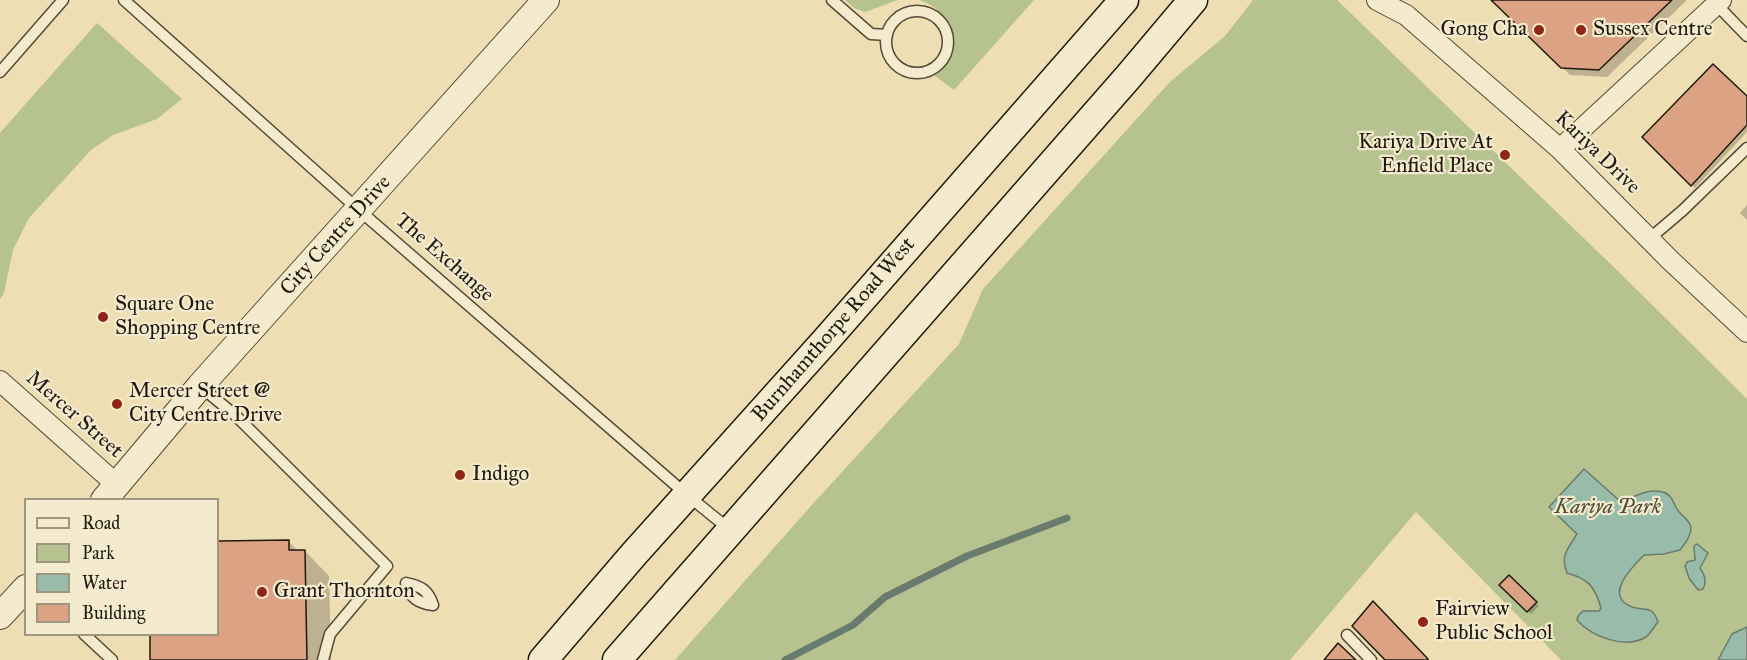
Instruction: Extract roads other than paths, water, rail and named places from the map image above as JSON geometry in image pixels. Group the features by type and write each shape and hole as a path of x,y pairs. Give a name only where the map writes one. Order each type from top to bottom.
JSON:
{"main road":[{"name":"Burnhamthorpe Road West","path":"543,660 1124,0"},
{"path":"617,660 1193,0"}],"street":[{"name":"City Centre Drive","path":"110,492 200,387 546,0"},
{"name":"Kariya Drive","path":"1377,0 1402,8 1479,76 1560,149 1649,239 1747,332"},
{"path":"1560,149 1719,2"},
{"name":"Mercer Street","path":"0,381 110,492"},
{"path":"0,616 24,590"}],"lane":[{"path":"0,72 63,0"},
{"name":"The Exchange","path":"124,0 359,210 730,530"},
{"path":"832,0 872,33 887,35"},
{"path":"1719,2 1747,36"},
{"path":"912,11 924,11 935,16 944,25 948,36 948,49 943,60 934,68 923,73 911,72 900,68 892,59 887,48 887,35 892,24 901,16 912,11"},
{"path":"1649,239 1682,211 1747,148"},
{"path":"200,387 235,415 387,566 330,634 323,660"},
{"path":"1347,635 1371,660"},
{"path":"86,636 112,660"}],"water":[{"path":"1584,469 1621,502 1646,492 1666,493 1690,525 1689,537 1680,550 1644,555 1623,581 1620,596 1624,602 1632,607 1651,611 1658,622 1648,636 1638,641 1619,642 1599,636 1577,620 1583,611 1599,611 1601,608 1590,585 1581,578 1567,573 1565,557 1577,534 1549,507"},
{"path":"1697,544 1708,553 1700,568 1705,584 1703,589 1698,590 1689,578 1685,566 1687,562 1695,560 1694,546"},
{"path":"1747,627 1747,660 1718,660 1732,634"}],"waterway":[{"path":"785,660 853,625 885,597 967,556 1067,518"}],"place":[{"name":"Gong Cha","path":"1539,30"},
{"name":"Sussex Centre","path":"1581,30"},
{"name":"Kariya Drive At Enfield Place","path":"1505,155"},
{"name":"Square One Shopping Centre","path":"103,317"},
{"name":"Mercer Street @ City Centre Drive","path":"117,404"},
{"name":"Indigo","path":"460,475"},
{"name":"Grant Thornton","path":"262,592"},
{"name":"Fairview Public School","path":"1423,622"}],"park label":[{"name":"Kariya Park","path":"1608,508"}]}
